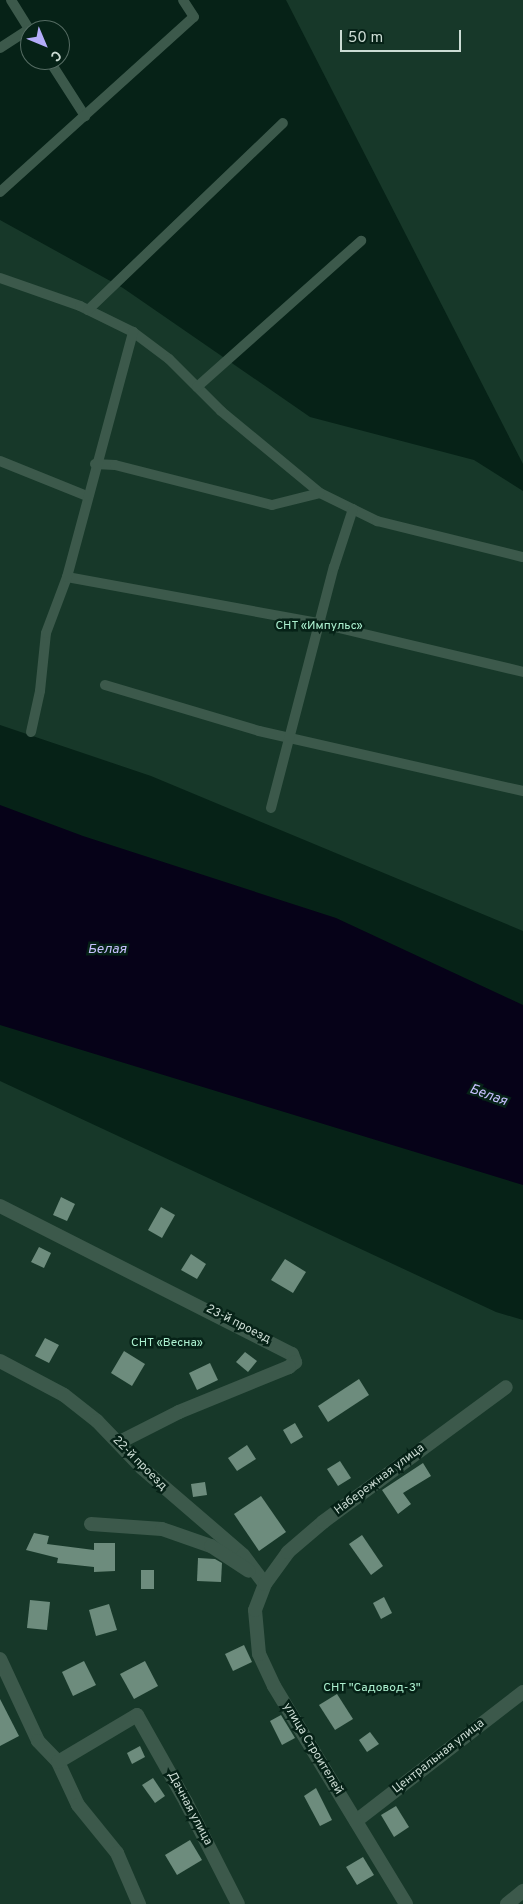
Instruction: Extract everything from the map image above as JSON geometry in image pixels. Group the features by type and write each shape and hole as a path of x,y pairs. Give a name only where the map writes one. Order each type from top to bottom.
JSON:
{"street":[{"name":"23-й проезд","path":"0,1206 292,1354 295,1362 289,1367 179,1412 118,1443"},
{"name":"22-й проезд","path":"0,1361 64,1395 97,1421 196,1517 243,1555 265,1584"},
{"name":"Набережная улица","path":"265,1584 288,1552 323,1522 506,1387"},
{"path":"91,1524 162,1529 189,1537 211,1546 265,1584"},
{"name":"улица Строителей","path":"265,1584 256,1610 259,1654 274,1686 406,1904"},
{"path":"0,1659 38,1741 58,1762 78,1805 117,1853 139,1904"},
{"name":"Центральная улица","path":"356,1821 523,1692"},
{"name":"Дачная улица","path":"58,1762 137,1715 186,1802 238,1904"},
{"path":"507,1904 523,1891"}],"lane":[{"path":"11,0 24,20"},
{"path":"0,192 194,18 183,0"},
{"path":"0,48 20,35"},
{"path":"55,70 85,116"},
{"path":"88,310 283,122"},
{"path":"197,387 361,241"},
{"path":"0,278 88,310 133,332 169,359 255,440 320,493 377,521 523,556"},
{"path":"31,732 40,691 46,633 67,577 95,464 133,332"},
{"path":"0,461 87,496"},
{"path":"95,464 114,465 272,505 320,493"},
{"path":"271,808 318,623 353,509"},
{"path":"67,577 318,623 523,672"},
{"path":"105,685 290,737 523,791"}],"green space":[{"path":"286,0 523,0 523,464"},
{"name":"СНТ «Импульс»","path":"0,220 123,288 310,417 474,460 523,491 523,931 151,776 0,725"},
{"name":"СНТ «Весна»","path":"0,1081 496,1312 523,1320 523,1904 0,1904"}],"water":[{"name":"Белая","path":"0,805 83,836 336,918 523,1005 523,1185 0,1025"}],"building":[{"path":"61,1197 75,1204 67,1221 53,1215"},
{"path":"161,1207 175,1215 162,1238 148,1230"},
{"path":"39,1247 51,1253 44,1268 31,1262"},
{"path":"191,1254 206,1264 197,1279 181,1270"},
{"path":"285,1259 306,1272 293,1293 271,1280"},
{"path":"45,1338 59,1345 49,1363 35,1356"},
{"path":"124,1351 145,1364 132,1386 111,1373"},
{"path":"245,1352 257,1361 248,1372 236,1362"},
{"path":"210,1363 218,1380 197,1390 189,1373"},
{"path":"359,1379 369,1395 328,1422 318,1406"},
{"path":"295,1423 303,1437 291,1444 283,1430"},
{"path":"247,1445 256,1459 237,1471 228,1458"},
{"path":"340,1461 351,1478 338,1486 327,1469"},
{"path":"423,1463 431,1476 403,1493 411,1504 398,1514 382,1490"},
{"path":"205,1482 207,1495 193,1497 191,1484"},
{"path":"261,1496 286,1532 259,1551 234,1514"},
{"path":"34,1533 49,1536 47,1544 94,1550 94,1543 115,1543 115,1571 94,1572 94,1567 57,1563 58,1558 26,1550"},
{"path":"362,1535 383,1566 371,1575 349,1544"},
{"path":"198,1558 215,1559 222,1563 221,1582 197,1581"},
{"path":"141,1570 154,1570 154,1589 141,1589"},
{"path":"384,1597 392,1613 381,1619 373,1603"},
{"path":"30,1600 50,1602 47,1630 27,1628"},
{"path":"109,1604 117,1630 96,1636 89,1610"},
{"path":"244,1645 252,1662 233,1671 225,1654"},
{"path":"84,1661 96,1685 73,1696 62,1672"},
{"path":"145,1661 158,1686 134,1699 120,1674"},
{"path":"337,1694 353,1719 335,1730 319,1705"},
{"path":"0,1699 19,1736 0,1746"},
{"path":"281,1715 295,1738 282,1745 270,1721"},
{"path":"370,1732 379,1744 367,1752 359,1740"},
{"path":"140,1746 145,1757 132,1764 127,1753"},
{"path":"153,1778 165,1796 155,1803 142,1785"},
{"path":"316,1788 332,1820 320,1826 304,1796"},
{"path":"396,1806 409,1827 394,1837 381,1815"},
{"path":"190,1840 202,1860 177,1875 165,1855"},
{"path":"363,1857 374,1875 357,1885 346,1867"}],"park label":[{"name":"СНТ \"Садовод-3\"","path":"372,1689"}]}
